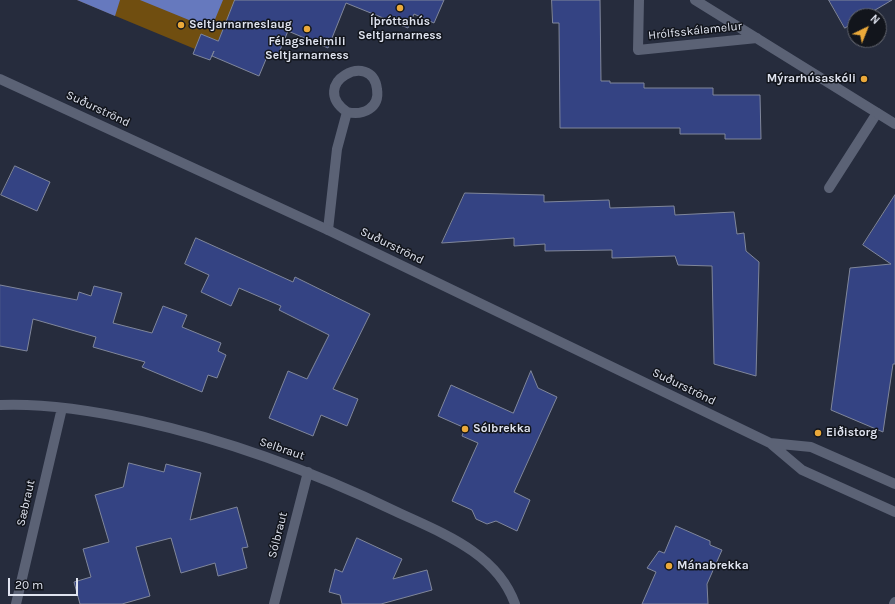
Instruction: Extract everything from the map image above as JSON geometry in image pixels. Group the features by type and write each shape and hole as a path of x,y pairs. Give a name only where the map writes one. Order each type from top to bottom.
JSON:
{"street":[{"name":"Hrólfsskálamelur","path":"639,0 638,50 757,38"},
{"name":"Hrólfsskálamelur","path":"695,0 895,124"},
{"path":"357,71 365,73 372,78 377,85 378,93 376,102 364,113 355,114 347,112 340,107 336,100 334,92 336,83 341,76 348,72 357,71"},
{"name":"Suðurströnd","path":"0,79 328,230 770,443 802,470 895,512"},
{"path":"328,230 337,149 347,112"},
{"path":"829,188 877,113"},
{"name":"Selbraut","path":"0,405 62,408 114,415 183,430 340,484 467,546 494,570 505,585 515,604"},
{"name":"Sæbraut","path":"16,604 62,408"},
{"name":"Suðurströnd","path":"770,443 811,447 895,484"},
{"name":"Sólbraut","path":"274,604 308,472"}],"shaded area":[{"name":"Seltjarnarneslaug","path":"77,0 235,0 218,41 201,34 195,49"}],"water":[{"path":"77,0 120,0 115,16"},
{"path":"140,0 223,0 211,29"}],"building":[{"path":"235,0 444,0 434,23 414,14 408,28 346,3 328,48 288,31 278,55 269,52 259,76 212,56 214,51 210,60 193,54 201,34 218,41"},
{"path":"552,0 600,0 601,81 610,81 610,83 644,83 644,88 713,88 713,95 760,95 761,139 725,139 725,134 680,134 680,128 560,128 559,23 553,23"},
{"path":"829,0 892,0 878,8 847,8 847,27 845,28"},
{"path":"15,166 50,182 37,211 1,195"},
{"path":"465,193 544,195 544,202 609,200 610,208 674,206 675,215 734,212 737,234 744,233 746,251 759,262 756,376 714,364 712,266 678,265 675,256 612,258 612,250 545,251 545,244 514,246 514,238 442,243"},
{"path":"895,195 895,364 893,364 883,432 831,410 850,268 891,264 863,245"},
{"path":"196,238 293,282 295,277 370,314 333,389 358,399 347,426 321,415 313,436 269,418 288,371 307,379 329,335 279,310 281,306 239,288 231,306 201,292 209,275 185,264"},
{"path":"0,285 77,300 79,292 91,296 94,286 122,293 113,323 152,333 163,306 187,315 182,327 221,343 218,351 226,355 217,378 208,375 202,392 142,367 145,362 93,347 96,337 33,319 27,351 0,346"},
{"path":"531,371 538,388 557,397 514,492 530,500 517,531 496,521 487,524 476,519 472,510 452,501 478,443 462,436 465,428 438,416 451,385 513,413"},
{"path":"129,463 164,472 166,464 201,473 190,520 237,507 248,547 242,548 247,568 218,576 215,563 181,573 171,538 136,547 150,596 122,604 80,604 74,582 91,577 83,549 109,542 95,495 123,487"},
{"path":"676,526 710,541 710,545 722,550 707,584 708,604 642,604 656,572 647,568 659,551 664,553"},
{"path":"357,538 402,559 393,579 427,570 432,590 381,604 342,604 340,595 329,592 335,569 342,572"}],"place":[{"name":"Íþróttahús Seltjarnarness","path":"400,8"},
{"name":"Seltjarnarneslaug","path":"181,25"},
{"name":"Félagsheimili Seltjarnarness","path":"307,29"},
{"name":"Mýrarhúsaskóli","path":"864,79"},
{"name":"Sólbrekka","path":"465,429"},
{"name":"Eiðistorg","path":"818,433"},
{"name":"Mánabrekka","path":"669,566"}]}
